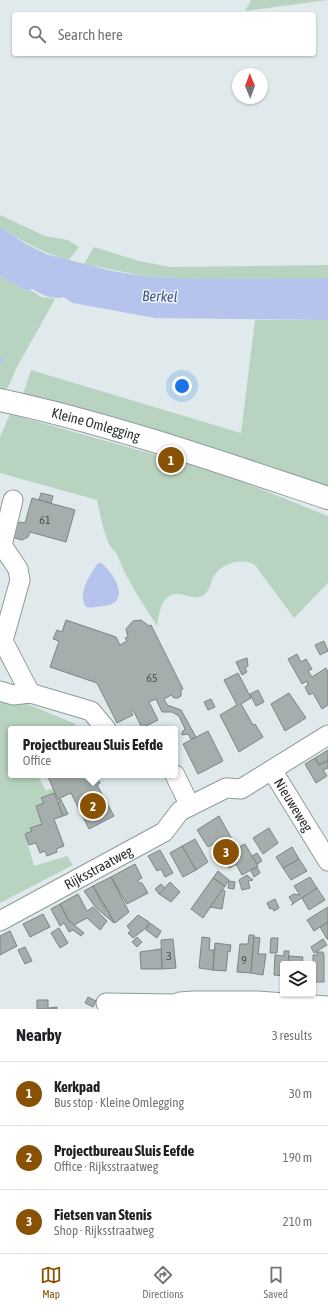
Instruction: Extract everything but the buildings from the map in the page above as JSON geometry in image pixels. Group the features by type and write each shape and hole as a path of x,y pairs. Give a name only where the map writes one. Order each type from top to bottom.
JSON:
{"main road":[{"name":"Kleine Omlegging","path":"0,400 101,426 181,450 328,498"}],"street":[{"path":"13,500 2,545 18,569 20,580 1,646 30,693"},
{"path":"0,691 13,695 30,693 91,711 104,726"},
{"name":"Rijksstraatweg","path":"0,921 164,832 175,816 190,806 226,788 241,788 328,735"},
{"name":"Nieuweweg","path":"272,770 328,861"},
{"path":"176,778 190,806"},
{"path":"106,1003 169,1006 193,1001 257,1001 328,1006"}],"green space":[{"path":"251,0 328,0 245,11"},
{"path":"0,215 45,236 68,240 79,247 69,260 50,254 25,242 0,227"},
{"path":"94,247 139,261 170,267 328,265 328,278 208,279 149,277 84,264"},
{"path":"0,276 27,291 30,290 43,298 55,299 17,367 8,387 4,390 0,389"},
{"path":"255,320 328,320 328,489 184,442 23,394 31,370 241,433"},
{"path":"10,414 195,466 241,481 328,516 328,583 294,618 255,565 244,562 232,563 226,565 216,573 208,590 202,596 196,597 177,594 171,595 167,598 161,607 157,626 109,544 103,528 97,500 0,473 0,437"},
{"path":"0,693 76,724 75,726 8,726 8,778 39,778 46,791 53,788 58,799 57,803 42,798 44,803 36,807 42,824 31,828 32,831 25,834 34,866 67,856 73,865 0,903"}],"water":[{"name":"Berkel","path":"0,227 26,244 46,254 112,271 149,277 208,279 328,278 328,320 155,318 73,303 64,297 51,297 32,289 27,291 0,276"},
{"path":"98,563 101,563 112,574 116,581 119,595 117,600 111,604 86,607 83,596 84,590 88,579"}],"place":[{"name":"Kerkpad","path":"171,460"},
{"name":"Projectbureau Sluis Eefde","path":"93,806"},
{"name":"Fietsen van Stenis","path":"226,852"}]}
